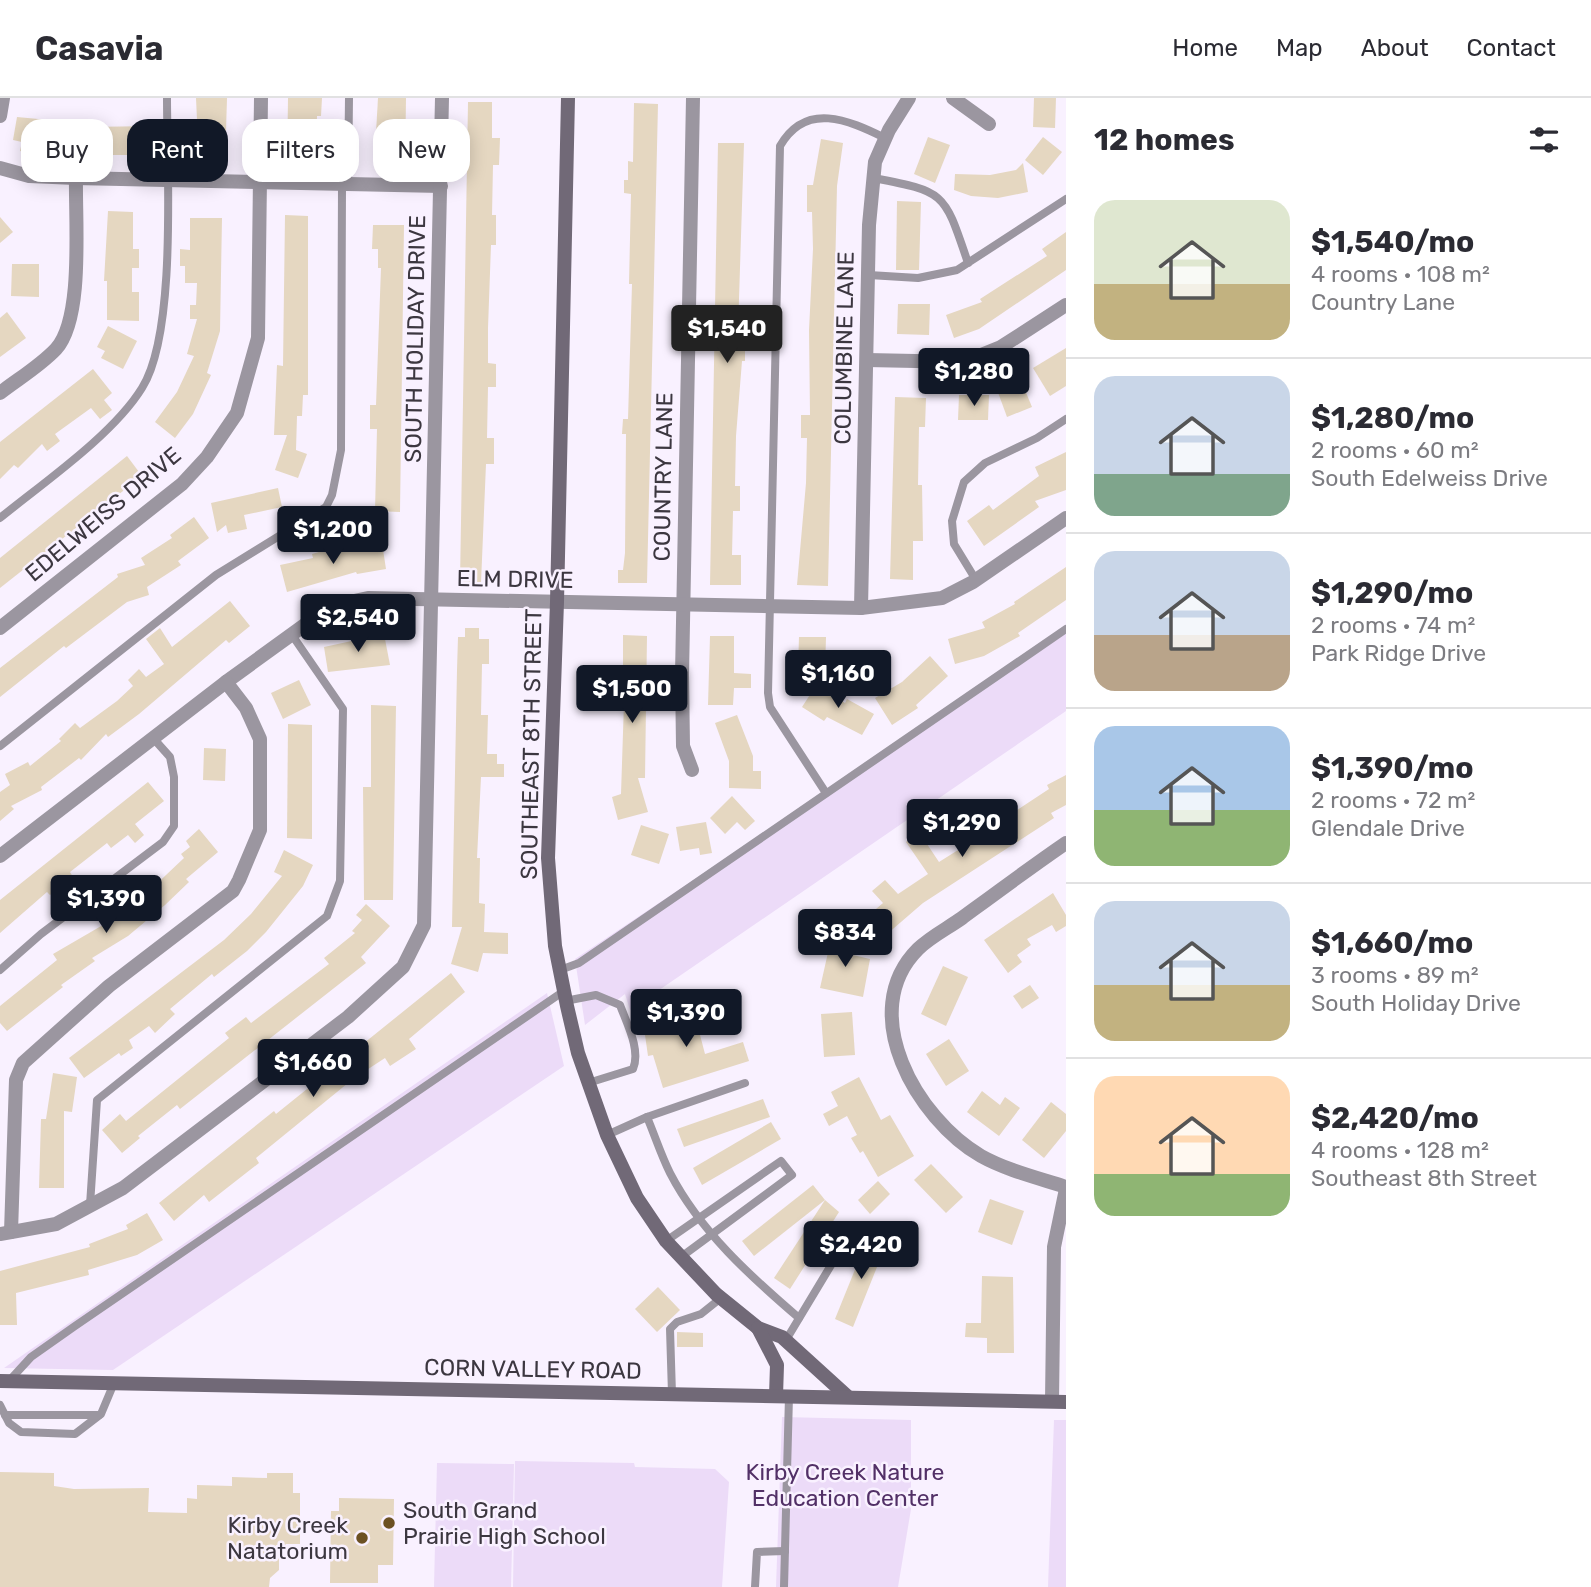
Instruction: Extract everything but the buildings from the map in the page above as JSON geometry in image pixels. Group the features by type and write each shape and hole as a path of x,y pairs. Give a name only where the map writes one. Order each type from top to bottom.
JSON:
{"street":[{"path":"0,116 4,98"},
{"name":"EDELWEISS DRIVE","path":"0,628 182,484 206,457 237,413 258,338 261,98"},
{"name":"SOUTH HOLIDAY DRIVE","path":"6,1233 56,1224 123,1188 348,1017 403,967 424,925 442,98"},
{"name":"SOUTHEAST 8TH STREET","path":"568,98 557,602 548,858 565,996 588,1083 607,1135 637,1198 666,1241 721,1298 758,1328 786,1340 848,1397"},
{"name":"COUNTRY LANE","path":"692,770 682,746 693,98"},
{"name":"COLUMBINE LANE","path":"861,608 869,275 875,162 885,138 909,98"},
{"path":"953,98 989,124"},
{"path":"0,168 21,174"},
{"path":"0,393 57,348 68,331 74,303 76,182"},
{"path":"228,182 441,186"},
{"path":"867,360 964,362 1000,347 1066,305"},
{"name":"ELM DRIVE","path":"0,856 226,682 331,606 368,598 861,608 942,598 976,580 1066,517"},
{"path":"6,1233 16,1080 23,1063 108,986 233,891 260,830 260,738 246,708 226,682"},
{"path":"1059,1401 1054,1247 1066,1188 982,1156 957,1138 930,1111 913,1084 894,1041 891,1013 895,983 918,949 1066,843"},
{"name":"SOUTHEAST 8TH STREET","path":"758,1328 777,1364 782,1396"},
{"name":"CORN VALLEY ROAD","path":"5,1381 1059,1401"}],"lane":[{"path":"167,98 167,119"},
{"path":"0,746 216,575 326,507 332,495 341,450 349,98"},
{"path":"826,793 770,707 780,146 789,130 808,120 838,119 885,138"},
{"path":"874,178 926,188 943,199 968,262"},
{"path":"0,517 78,455 142,388 158,352 164,314 167,182"},
{"path":"869,275 918,278 957,270 1066,199"},
{"path":"976,580 954,544 952,521 964,482 985,463 1037,438 1066,419"},
{"path":"560,970 579,962 1066,629"},
{"path":"90,1205 97,1100 327,916 340,881 343,709 292,635"},
{"path":"0,970 41,934 163,842 174,827 174,777 170,757 153,738"},
{"path":"5,1381 31,1357 84,1319 565,996 596,995 620,1005 635,1051 633,1069 588,1083"},
{"path":"607,1135 745,1083"},
{"path":"647,1118 671,1174 712,1234 750,1277 799,1318"},
{"path":"666,1241 781,1161 792,1175 681,1257"},
{"path":"786,1340 851,1232"},
{"path":"672,1394 670,1329 677,1322 701,1314 721,1298"},
{"path":"0,1405 9,1423 21,1432 75,1434 100,1415 114,1383"},
{"path":"782,1396 784,1587"},
{"path":"5,1415 100,1415"},
{"path":"755,1587 757,1552 785,1551"}],"green space":[{"path":"1066,631 1066,711 630,1010 625,994 585,1025 575,959"},
{"path":"547,993 564,1066 113,1370 4,1368"},
{"name":"Kirby Creek Nature Education Center","path":"782,1417 911,1420 911,1509 898,1587 776,1587"},
{"path":"1054,1420 1066,1420 1066,1587 1048,1587"},
{"path":"515,1461 634,1463 635,1467 715,1469 729,1482 722,1587 513,1587"},
{"path":"437,1463 514,1464 511,1587 434,1587"}],"place":[{"name":"South Grand Prairie High School","path":"389,1523"},
{"name":"Kirby Creek Natatorium","path":"362,1538"}]}
